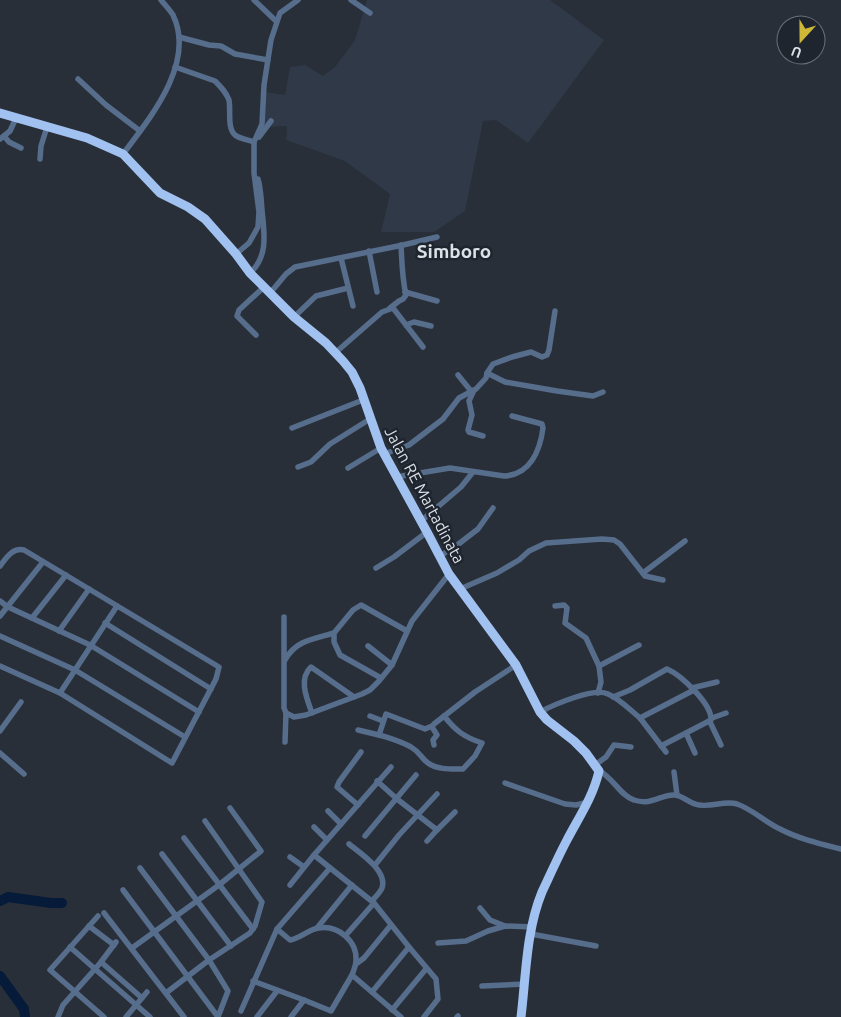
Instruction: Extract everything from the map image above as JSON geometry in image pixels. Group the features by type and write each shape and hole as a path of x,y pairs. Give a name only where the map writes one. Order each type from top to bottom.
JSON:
{"highway":[{"name":"Jalan RE Martadinata","path":"0,113 87,138 123,154 160,193 188,207 205,219 250,273 294,317 326,343 352,372 382,451 449,574 516,665 540,712 547,720 574,741 597,768"},
{"path":"521,1016 532,931 542,892 580,815 588,804 597,768"}],"street":[{"path":"123,154 162,100 175,68 179,46 177,25 172,13 161,0"},
{"path":"254,0 276,21"},
{"path":"255,173 257,146 263,126 268,60 276,21 280,13 298,0"},
{"path":"351,0 370,13"},
{"path":"179,37 209,45 221,46 235,54 268,60"},
{"path":"175,68 215,81 224,90 228,99 234,134 254,142"},
{"path":"78,79 106,105 140,131"},
{"path":"16,118 10,131 2,137 21,148"},
{"path":"250,273 259,264 264,246 255,173 254,142 263,126"},
{"path":"40,159 46,127"},
{"path":"236,254 249,243 261,222"},
{"path":"256,336 237,316 240,310 292,268 437,237"},
{"path":"335,353 382,312 405,298 401,246"},
{"path":"369,252 377,292"},
{"path":"342,258 353,306"},
{"path":"294,317 316,296 348,288"},
{"path":"405,292 437,301"},
{"path":"390,308 393,308 423,347"},
{"path":"348,468 382,451 409,446 443,419 459,398 472,391 486,378 493,364 531,352 542,357 546,355 549,350 555,311"},
{"path":"406,325 414,322 431,326"},
{"path":"487,373 505,382 551,390 593,396 603,392"},
{"path":"458,375 472,391"},
{"path":"472,391 469,401 472,415 468,430 483,436"},
{"path":"292,428 363,400"},
{"path":"396,477 450,468 512,476 522,472 530,465 537,453 542,435 542,424 512,416"},
{"path":"298,467 311,462 330,444 370,419"},
{"path":"421,521 460,487 473,472"},
{"path":"440,556 478,529 493,508"},
{"path":"376,568 427,532"},
{"path":"460,589 512,565 535,548 551,543 602,539 614,540 628,552 643,573 650,578 663,580"},
{"path":"643,573 686,541"},
{"path":"0,566 6,558 19,549 219,667 216,679 172,763 60,692 0,666"},
{"path":"0,616 43,562"},
{"path":"286,713 294,717 312,713 370,690 392,665 407,631 424,604 449,574"},
{"path":"32,618 66,575"},
{"path":"59,631 89,589"},
{"path":"0,601 8,607 90,645 199,712"},
{"path":"284,662 296,645 334,633 353,610 361,605 407,631"},
{"path":"555,606 564,605 566,608 565,623 586,638 599,666 601,682 598,693"},
{"path":"60,692 117,606"},
{"path":"284,617 285,742"},
{"path":"105,623 211,689"},
{"path":"334,633 334,642 340,656 381,678"},
{"path":"0,636 74,670 185,737"},
{"path":"599,666 639,645"},
{"path":"368,646 392,665"},
{"path":"378,734 386,714 425,729 432,726 516,665"},
{"path":"312,713 304,682 306,673 311,667 354,697"},
{"path":"614,697 668,669 693,689 710,711 711,720 721,745"},
{"path":"640,718 693,689 717,682"},
{"path":"540,712 574,697 604,693 614,697 640,718 666,752"},
{"path":"0,731 21,702"},
{"path":"661,746 726,712"},
{"path":"370,716 383,721"},
{"path":"358,730 378,734 412,747 421,753 428,763 441,768 463,769 475,756 482,743 456,730 444,716"},
{"path":"432,726 437,735 433,740 434,745"},
{"path":"686,733 696,753"},
{"path":"631,747 614,745 597,768 634,800 649,802 677,795 695,804 731,803 738,805 781,830 841,849"},
{"path":"358,805 337,787 361,752"},
{"path":"0,754 24,774"},
{"path":"290,885 390,767"},
{"path":"674,772 677,795"},
{"path":"365,836 416,775"},
{"path":"377,781 436,830"},
{"path":"505,784 565,804 588,804"},
{"path":"375,865 437,794"},
{"path":"132,948 261,852 230,808"},
{"path":"328,810 341,824"},
{"path":"427,841 455,812"},
{"path":"166,993 250,933 262,902 205,821"},
{"path":"314,828 327,840"},
{"path":"184,838 253,929"},
{"path":"346,935 373,902 383,884 382,875 375,865 349,844"},
{"path":"162,854 231,946"},
{"path":"314,855 373,902 436,979 438,996 424,1017"},
{"path":"290,857 304,868"},
{"path":"140,868 210,960 228,991 218,1017"},
{"path":"241,1010 277,929 330,868"},
{"path":"277,929 288,939 292,940 317,928 352,885"},
{"path":"122,890 218,1017"},
{"path":"480,908 490,920 505,926 596,946"},
{"path":"104,1017 50,970 101,915 132,948 184,1017"},
{"path":"356,964 364,958 392,925"},
{"path":"58,1017 63,1006 115,944 89,926"},
{"path":"438,944 466,941 488,930 505,926"},
{"path":"317,928 335,930 346,935 356,954 356,964 352,975 327,1017"},
{"path":"372,992 408,947"},
{"path":"70,948 150,1017"},
{"path":"101,962 142,998"},
{"path":"392,1010 426,969"},
{"path":"352,975 401,1017"},
{"path":"254,981 331,1011"},
{"path":"482,986 525,984"},
{"path":"257,1017 277,991"},
{"path":"126,1017 147,992"},
{"path":"291,1017 304,1000"}],"shaded area":[{"path":"367,0 550,0 604,40 528,143 496,120 483,121 465,211 434,232 381,232 390,194 345,161 286,140 287,126 268,127 263,119 265,92 285,95 290,67 305,65 323,76 335,67 355,40"}],"waterway":[{"path":"0,901 8,897 62,903"},
{"path":"0,976 24,1009 25,1017"}],"district":[{"name":"Simboro","path":"454,251"}]}
